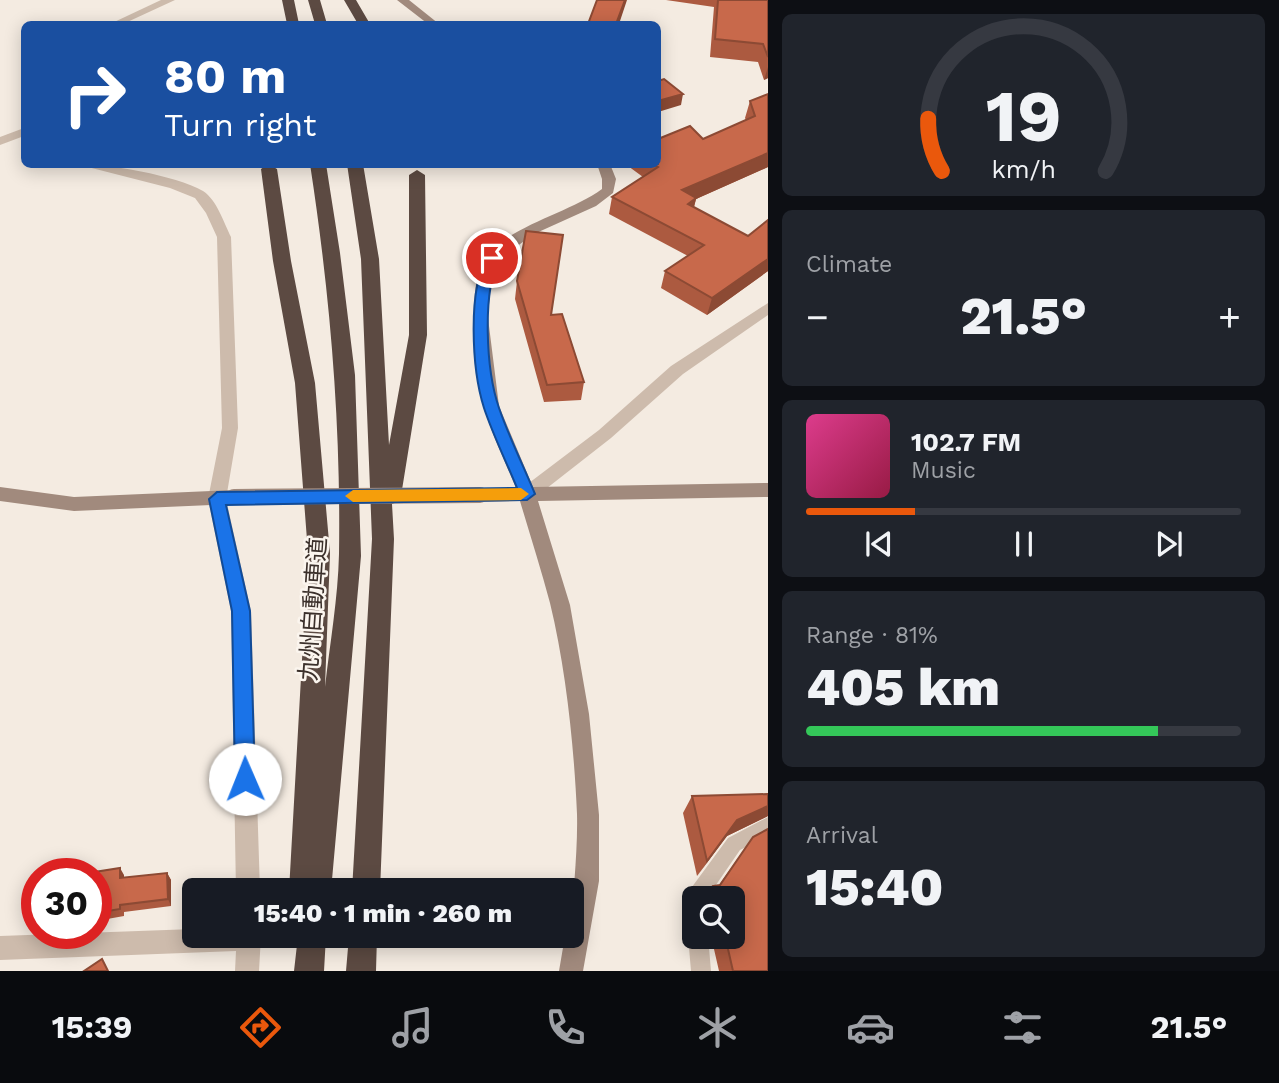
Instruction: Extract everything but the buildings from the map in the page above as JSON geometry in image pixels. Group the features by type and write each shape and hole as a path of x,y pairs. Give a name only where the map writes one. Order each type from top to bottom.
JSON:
{"highway":[{"path":"288,0 292,21"},
{"path":"314,0 320,21"},
{"path":"350,0 362,21"},
{"name":"九州自動車道","path":"318,878 349,556 345,375 332,253 319,168"},
{"path":"356,168 370,259 383,539 367,878"},
{"path":"269,169 282,261 305,383 319,553 304,878"},
{"path":"383,539 418,335 418,175"},
{"path":"299,971 300,948"},
{"path":"309,971 311,948"},
{"path":"361,971 362,948"}],"street":[{"path":"122,21 170,0"},
{"path":"402,0 430,21"},
{"path":"0,141 21,133"},
{"path":"99,168 200,195 213,213 224,237 230,428 225,498 241,611 248,878"},
{"path":"573,966 587,881 588,816 579,714 560,605 527,494 491,406 480,318 484,276 492,258 528,231 591,203 608,190 610,179 605,168"},
{"path":"527,494 605,434 677,370 768,308"},
{"path":"0,494 74,504 225,498 768,490"},
{"path":"0,948 182,941"},
{"path":"247,971 248,948"}],"lane":[{"path":"704,886 734,844 768,826"},
{"path":"699,949 701,971"}],"slow traffic":[{"path":"353,496 521,494"}],"route":[{"path":"245,779 241,611 217,499 527,494 491,406 485,370 480,318 484,276 492,258"}]}
